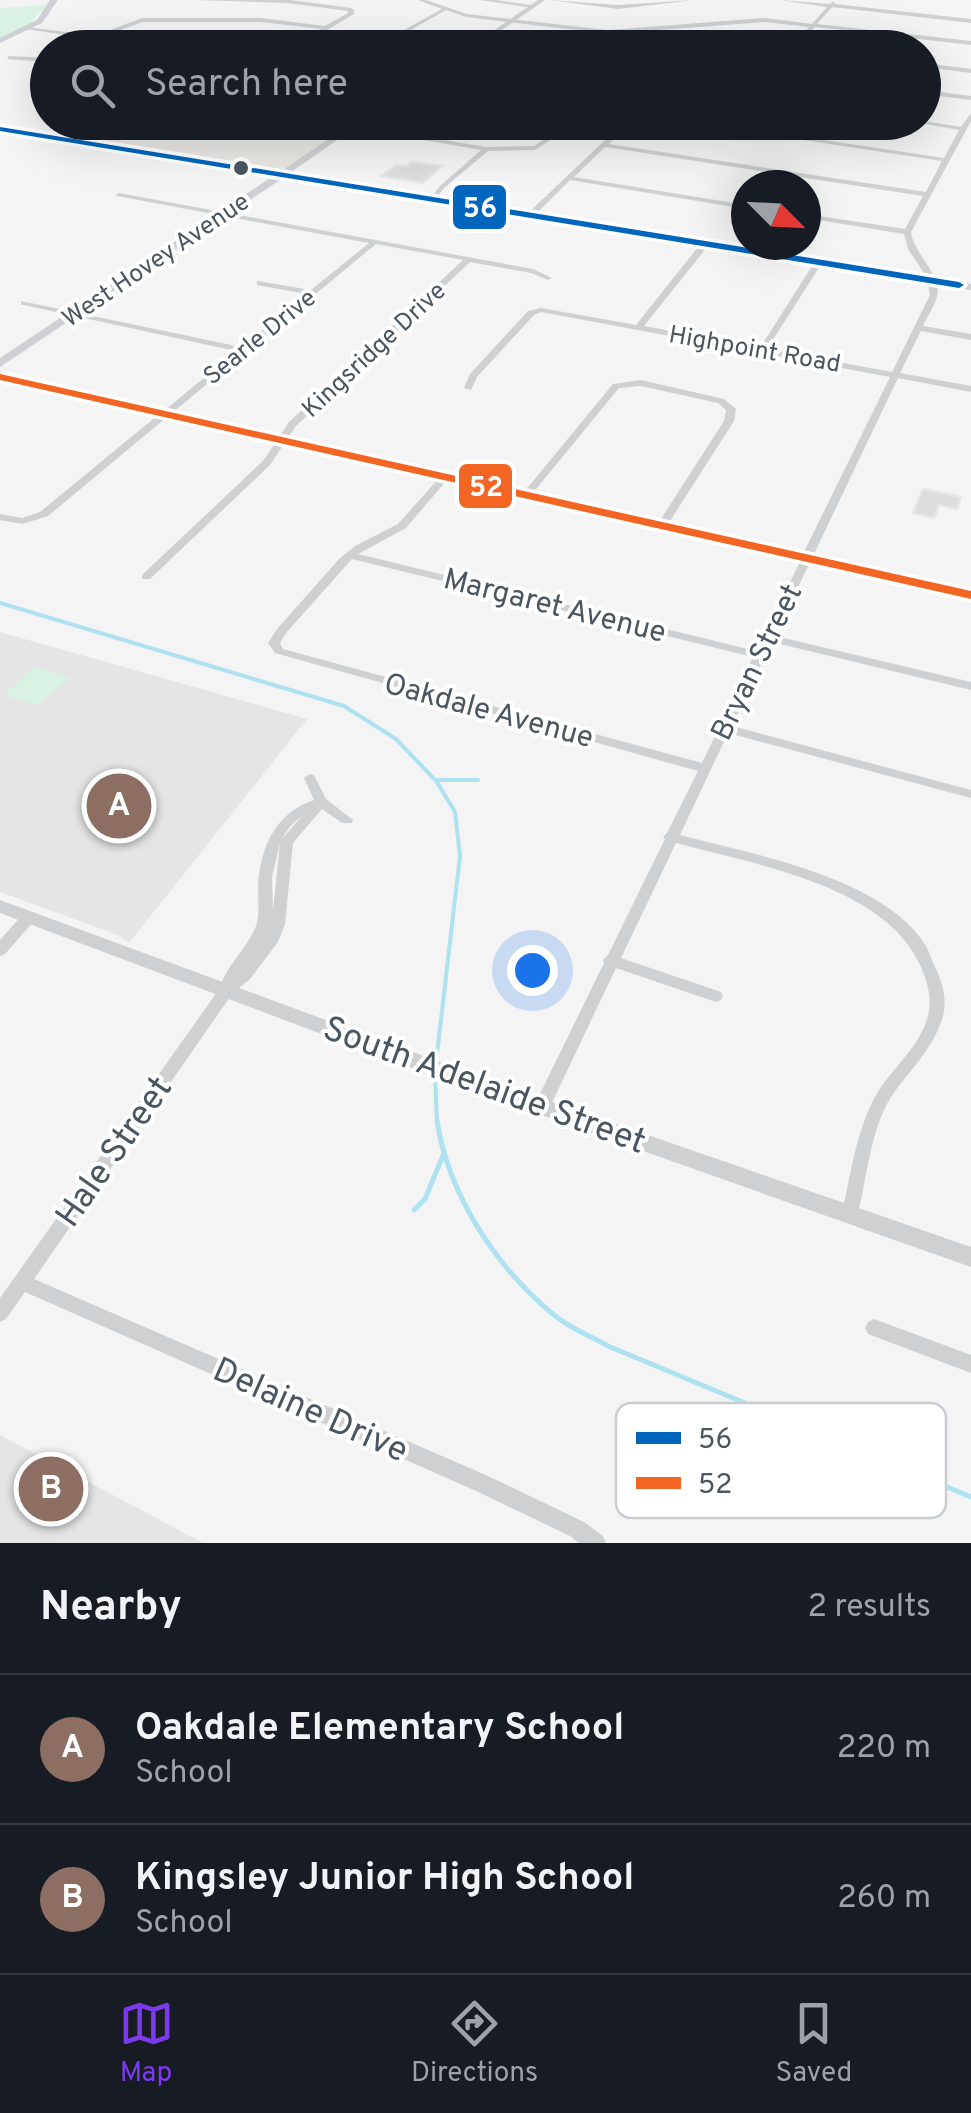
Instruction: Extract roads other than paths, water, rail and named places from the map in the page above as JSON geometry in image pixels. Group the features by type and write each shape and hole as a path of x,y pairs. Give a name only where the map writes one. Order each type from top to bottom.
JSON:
{"main road":[{"path":"0,41 28,29 50,12 54,0"},
{"path":"0,129 30,134"},
{"path":"66,140 971,288"},
{"name":"West Hovey Avenue","path":"0,363 281,175"}],"street":[{"path":"200,0 287,1 351,10 351,14 322,30"},
{"path":"421,0 444,10 588,30"},
{"path":"483,0 533,6"},
{"path":"497,30 542,0"},
{"path":"552,0 618,7 692,0"},
{"path":"782,0 971,21"},
{"path":"809,30 834,3"},
{"path":"407,30 444,10"},
{"path":"115,30 142,20 262,20 326,28"},
{"path":"656,30 746,20 851,30"},
{"path":"28,29 35,30"},
{"path":"941,40 971,43"},
{"path":"941,67 971,70"},
{"path":"941,94 971,98"},
{"path":"934,281 909,249 907,232 971,116"},
{"path":"941,126 964,129"},
{"name":"West Hovey Avenue","path":"281,175 333,140"},
{"path":"428,140 486,149 540,147 549,140"},
{"path":"529,216 609,140"},
{"path":"810,140 946,160"},
{"path":"604,145 927,194"},
{"path":"433,200 442,186 486,149"},
{"path":"568,178 731,204"},
{"path":"118,196 533,271 548,278"},
{"path":"821,218 907,232"},
{"name":"Searle Drive","path":"0,517 22,522 44,514 372,244"},
{"path":"639,326 705,244"},
{"name":"Kingsridge Drive","path":"146,578 267,464 292,424 468,260"},
{"path":"763,349 818,263"},
{"name":"Bryan Street","path":"542,1106 934,295 934,281"},
{"path":"260,284 312,293"},
{"path":"24,303 242,350"},
{"name":"Highpoint Road","path":"468,388 473,376 532,312 539,310 971,389"},
{"path":"918,328 971,337"},
{"path":"0,377 971,595"},
{"path":"526,495 610,389 622,384 658,387 712,398 729,406 729,421 662,526"},
{"path":"350,555 402,526 445,477"},
{"name":"Oakdale Avenue","path":"350,555 281,631 276,647 290,656 704,768"},
{"name":"Margaret Avenue","path":"350,555 759,655"},
{"path":"768,638 971,686"},
{"path":"724,728 971,794"},
{"path":"310,778 321,802 347,820"},
{"name":"Hale Street","path":"0,1313 226,990 231,970 264,925 272,896 274,837 302,806 321,802"},
{"path":"670,837 821,881 860,897 902,926 919,943 931,967 937,1014 929,1035 877,1109 850,1213"},
{"name":"South Adelaide Street","path":"0,906 434,1067 971,1257"},
{"path":"0,950 29,917"},
{"path":"610,960 716,996"},
{"name":"Delaine Drive","path":"21,1282 481,1483 577,1529 596,1543"},
{"path":"874,1328 971,1364"}],"waterway":[{"path":"0,603 344,706 396,739 435,780"},
{"path":"435,780 478,780"},
{"path":"435,780 455,812 460,856 436,1063"},
{"path":"435,1073 437,1123"},
{"path":"437,1121 443,1149 464,1203 495,1252 533,1296 560,1320 608,1346 745,1403"},
{"path":"414,1210 425,1199 444,1153"},
{"path":"946,1487 971,1497"}],"place":[{"name":"Oakdale Elementary School","path":"119,806"},
{"name":"Kingsley Junior High School","path":"51,1489"}]}
